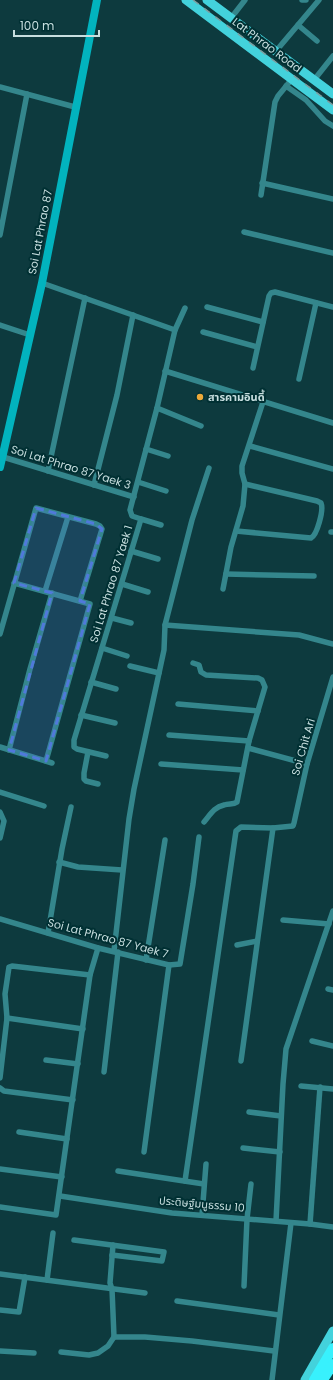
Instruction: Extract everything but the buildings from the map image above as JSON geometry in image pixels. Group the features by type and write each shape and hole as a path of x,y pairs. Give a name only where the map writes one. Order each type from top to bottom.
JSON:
{"highway":[{"path":"314,1380 333,1348"},
{"path":"323,1380 333,1364"}],"main road":[{"name":"Lat Phrao Road","path":"186,0 289,83 333,110"},
{"name":"Lat Phrao Road","path":"207,0 333,94"},
{"path":"305,1380 333,1331"}],"street":[{"name":"Soi Lat Phrao 87","path":"0,467 42,283 97,0"},
{"path":"231,18 245,0"},
{"path":"276,52 317,0"},
{"path":"298,25 317,41"},
{"path":"314,80 333,56"},
{"path":"261,195 275,102 289,83 325,121 333,126"},
{"path":"0,87 75,107"},
{"path":"0,235 27,94"},
{"path":"262,183 333,199"},
{"path":"244,232 333,253"},
{"path":"42,283 175,330"},
{"path":"253,368 268,296 271,293 275,292 333,307"},
{"path":"48,471 85,298"},
{"path":"299,379 316,303"},
{"path":"207,307 263,322"},
{"name":"Soi Lat Phrao 87 Yaek 1","path":"106,756 77,749 74,744 81,715 112,618 141,519 130,514 175,330 185,308"},
{"path":"94,485 117,395 133,315"},
{"path":"0,325 30,335"},
{"path":"203,332 257,347"},
{"path":"165,371 333,424"},
{"path":"223,589 231,547 243,506 245,484 242,466 264,402"},
{"path":"157,408 200,426"},
{"path":"250,446 333,468"},
{"path":"146,449 168,456"},
{"name":"Soi Lat Phrao 87 Yaek 3","path":"3,457 134,496"},
{"path":"104,1072 116,952 122,870 134,789 164,650 165,625 192,520 209,468"},
{"path":"138,482 166,491"},
{"path":"236,531 311,538 315,535 322,508 321,503 317,501 245,484"},
{"path":"0,634 36,508 96,524 102,529 80,601"},
{"path":"45,591 68,517"},
{"path":"141,519 161,524"},
{"path":"131,551 158,559"},
{"path":"226,574 314,576"},
{"path":"14,583 90,604 46,761"},
{"path":"122,584 148,592"},
{"path":"9,750 52,593"},
{"path":"112,618 131,623"},
{"path":"165,625 294,634 333,644"},
{"path":"102,648 127,656"},
{"path":"193,663 199,665 201,672 206,675 258,678 262,680 265,687 249,741 237,802 215,808 204,822"},
{"path":"130,666 159,673"},
{"name":"Soi Chit Ari","path":"273,828 293,826 307,764 330,695 333,677"},
{"path":"91,682 116,689"},
{"path":"178,704 258,711"},
{"path":"81,715 115,723"},
{"path":"169,735 249,741"},
{"path":"0,747 52,763"},
{"path":"248,748 307,764"},
{"path":"88,752 84,779 86,781 98,784"},
{"path":"160,764 243,770"},
{"path":"0,792 44,806"},
{"path":"48,933 59,862 71,807"},
{"path":"0,812 4,822 0,838"},
{"path":"185,1181 236,831 242,827 273,828 240,1061"},
{"name":"Soi Lat Phrao 87 Yaek 7","path":"0,919 98,948 146,960 169,965 180,964 194,884 199,837"},
{"path":"146,960 165,840"},
{"path":"59,862 78,866 122,870"},
{"path":"276,1221 282,1084 286,1049 333,911"},
{"path":"283,920 329,924"},
{"path":"237,945 257,941"},
{"path":"0,1207 56,1215 60,1196 90,975 98,948"},
{"path":"144,1152 169,965"},
{"path":"0,1078 7,1018 5,994 9,967 12,966 90,975"},
{"path":"7,1018 83,1028"},
{"path":"312,1041 333,1046"},
{"path":"46,1060 78,1064"},
{"path":"301,1086 333,1089"},
{"path":"0,1088 4,1090 73,1100"},
{"path":"310,1224 320,1088"},
{"path":"249,1112 281,1116"},
{"path":"19,1132 67,1139"},
{"path":"243,1148 280,1152"},
{"path":"202,1215 206,1164"},
{"path":"0,1168 62,1177"},
{"path":"118,1171 204,1184"},
{"path":"244,1286 247,1219 251,1184"},
{"name":"ประดิษฐ์มนูธรรม 10","path":"60,1196 172,1213 333,1227"},
{"path":"272,1380 274,1351 291,1223"},
{"path":"47,1280 53,1234"},
{"path":"74,1240 164,1252 162,1261 112,1255"},
{"path":"61,1352 89,1355 98,1353 108,1346 114,1337 112,1289 110,1278 113,1245"},
{"path":"0,1274 146,1293"},
{"path":"0,1310 19,1312 25,1277"},
{"path":"177,1300 279,1315"},
{"path":"114,1337 168,1339 274,1351"},
{"path":"0,1351 34,1353"}],"highlighted area":[{"path":"36,508 96,524 102,529 80,601 90,604 46,761 9,750 52,593 14,583"}],"railway":[{"path":"193,0 333,105"}],"place":[{"name":"สารคามอินดี้","path":"200,397"}]}
